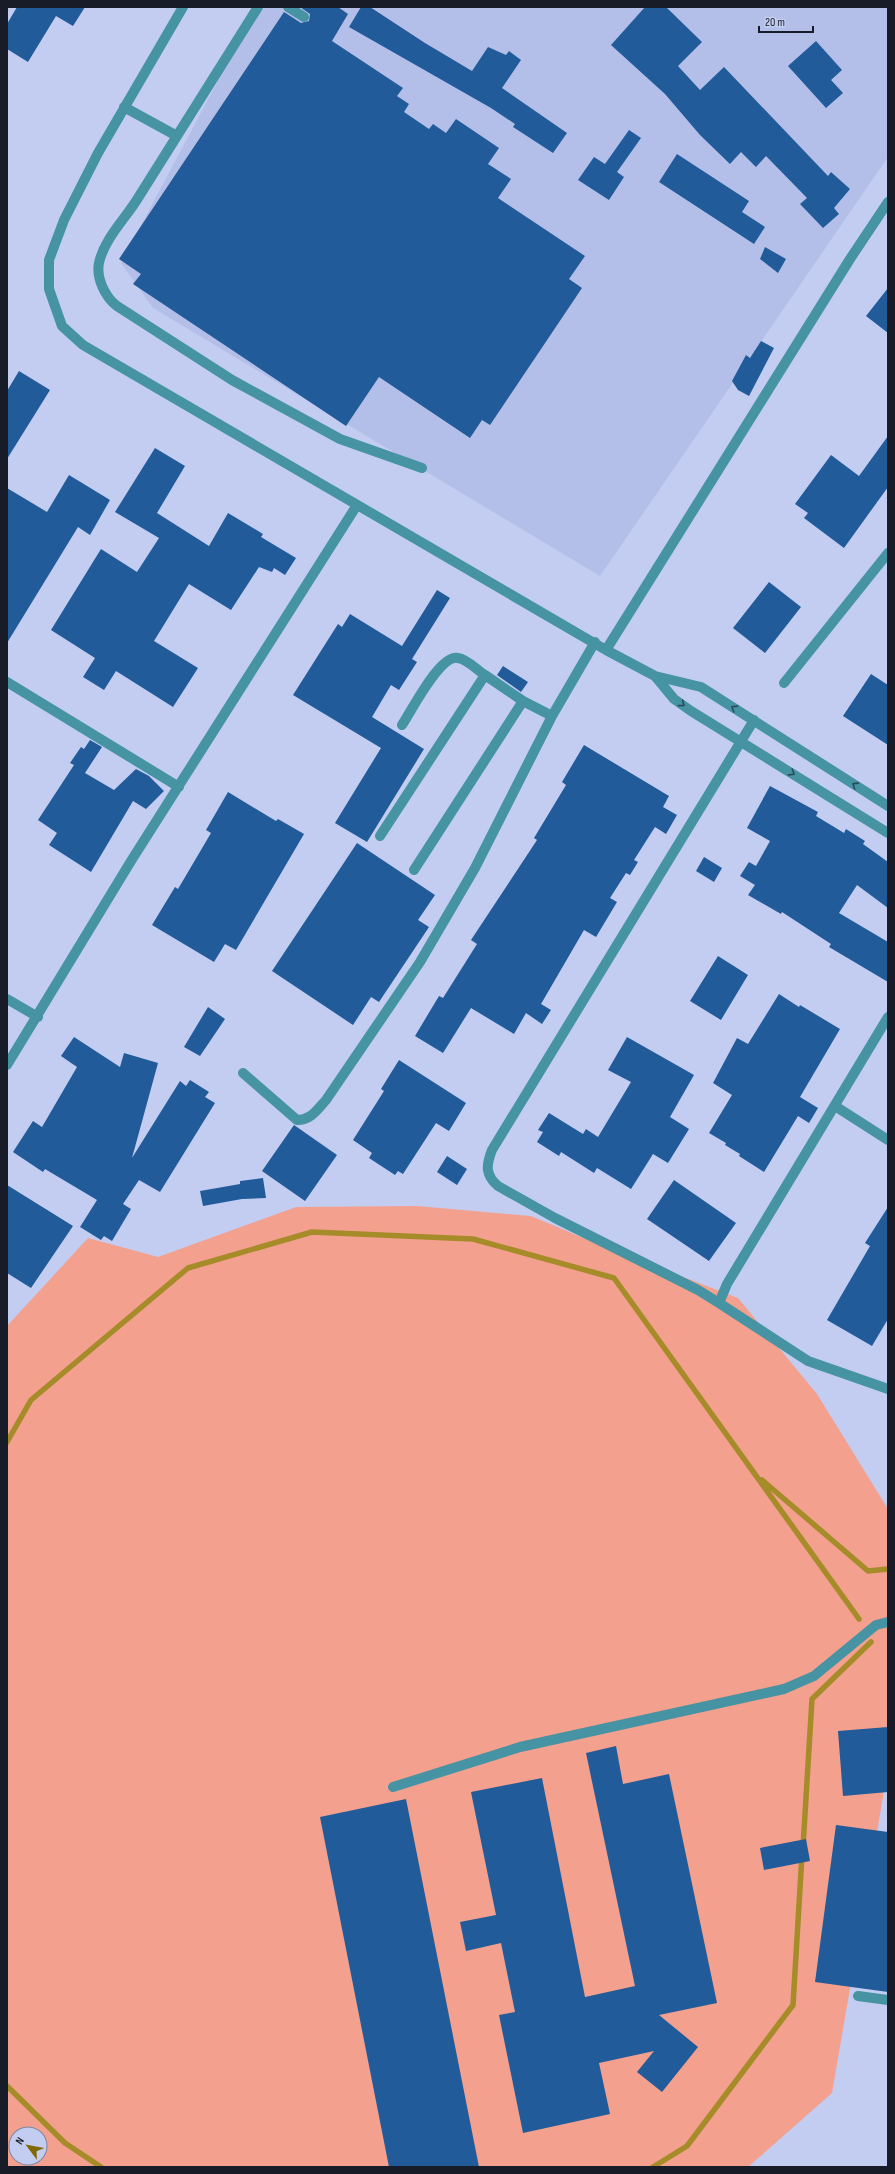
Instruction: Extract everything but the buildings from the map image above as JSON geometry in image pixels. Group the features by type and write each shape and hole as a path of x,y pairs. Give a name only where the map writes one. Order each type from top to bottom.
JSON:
{"street":[{"path":"183,7 124,107 64,220 49,260 49,289 62,326 83,345 595,642 606,650 655,676 701,687 888,806"},
{"path":"258,7 103,251 99,265 104,290 109,300 232,380 340,439 422,468"},
{"path":"288,7 304,17"},
{"path":"124,107 177,136"},
{"path":"606,650 850,259 888,202"},
{"path":"7,1065 38,1017 132,861 357,505"},
{"path":"784,683 886,559"},
{"path":"242,1073 296,1120 305,1120 312,1116 326,1100 420,962 471,874 552,716 595,642"},
{"path":"402,725 440,666 452,658 460,658 523,700 552,716"},
{"path":"380,836 485,675"},
{"path":"655,676 674,699 888,833"},
{"path":"7,682 179,787"},
{"path":"414,870 523,700"},
{"path":"754,720 492,1150 487,1164 491,1180 498,1186 555,1218 698,1290 808,1360 888,1389"},
{"path":"7,999 38,1017"},
{"path":"720,1303 727,1284 800,1160 835,1106 888,1017"},
{"path":"835,1106 888,1140"},
{"path":"393,1787 520,1747 784,1689 814,1676 876,1625 888,1622"},
{"path":"858,1996 888,2000"}],"shaded area":[{"path":"257,7 888,7 888,157 600,576 153,308 121,263"},
{"path":"417,1206 531,1216 605,1247 738,1298 817,1394 888,1509 888,1768 832,2093 748,2167 7,2167 7,1326 88,1238 158,1257 296,1207"}],"waterway":[{"path":"7,1442 31,1400 188,1268 312,1232 473,1239 614,1278 859,1619"},
{"path":"762,1480 868,1571 888,1569"},
{"path":"803,1847 812,1699 871,1642"},
{"path":"653,2167 687,2146 793,2005 802,1855"},
{"path":"7,2086 65,2143 101,2167"}]}
